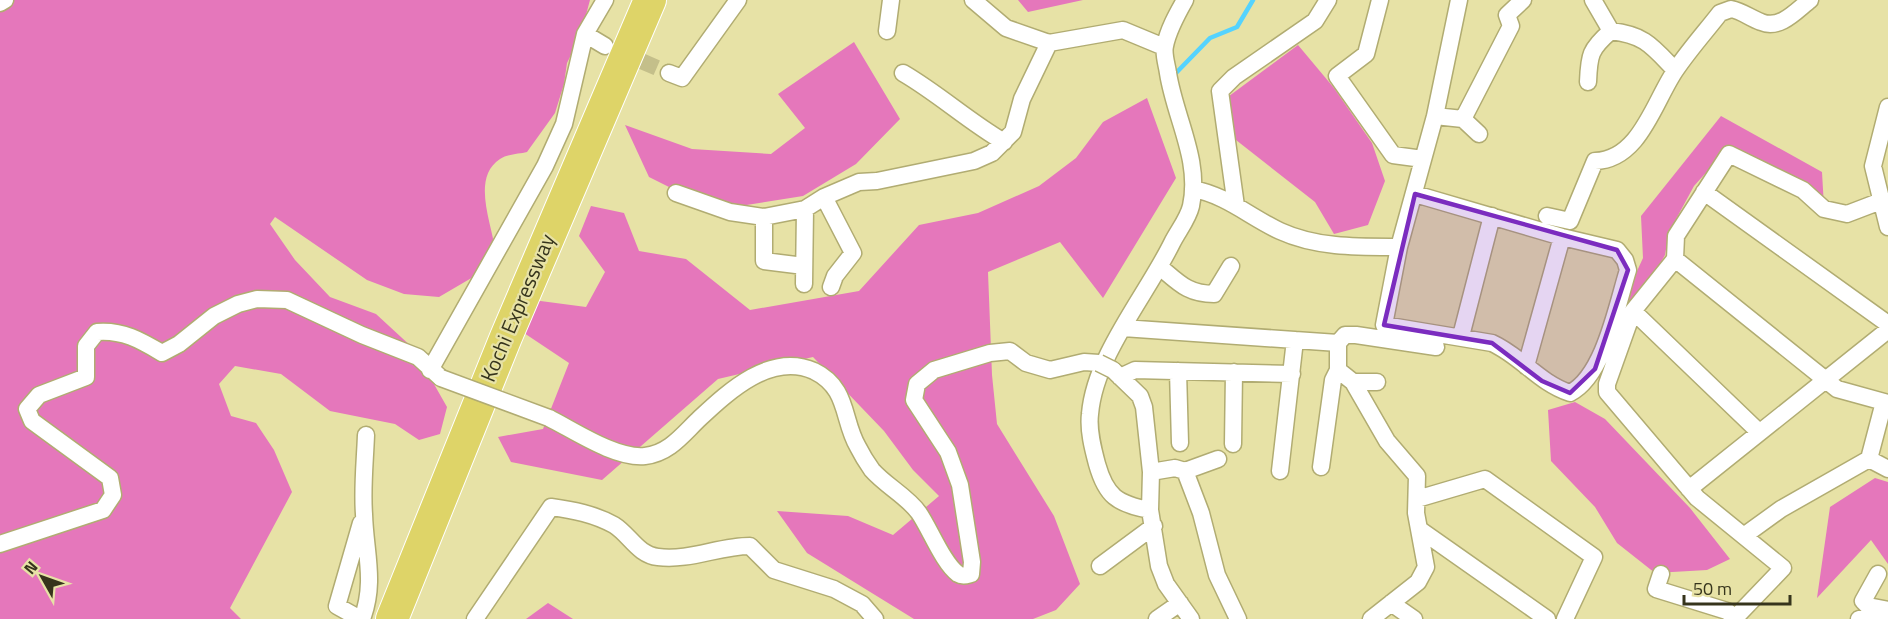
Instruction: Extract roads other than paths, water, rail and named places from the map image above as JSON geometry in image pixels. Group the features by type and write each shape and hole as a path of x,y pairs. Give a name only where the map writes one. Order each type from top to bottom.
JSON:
{"highway":[{"name":"Kochi Expressway","path":"365,618 517,281 636,0"},
{"name":"Kochi Expressway","path":"392,619 506,337 650,0"}],"street":[{"path":"0,3 5,0"},
{"path":"436,374 545,166 564,124 585,34 605,0"},
{"path":"669,73 682,78 738,0"},
{"path":"887,31 891,0"},
{"path":"973,0 1006,28 1049,43 1123,30 1164,47"},
{"path":"1152,518 1114,498 1107,490 1093,451 1089,417 1092,397 1123,328 1160,267 1190,208 1192,163 1174,101 1164,47 1185,0"},
{"path":"1236,206 1220,91 1234,77 1315,21 1328,0"},
{"path":"1380,0 1366,54 1337,76 1393,155 1423,159"},
{"path":"1415,194 1562,237 1617,250 1625,260 1628,270 1595,369 1581,388 1570,393 1542,381 1500,346 1461,336 1384,325 1399,247 1435,116 1459,0"},
{"path":"1462,119 1511,26 1507,15 1523,0"},
{"path":"1593,0 1611,32"},
{"path":"1547,216 1570,221 1595,161 1609,160 1625,150 1646,124 1675,70 1720,13 1731,9 1762,23 1773,25 1788,18 1810,0"},
{"path":"1588,82 1593,46 1611,32 1634,34 1648,41 1675,70"},
{"path":"585,34 605,46"},
{"path":"676,194 730,212 764,217 806,209 824,197 859,182 877,181 974,160 992,153 1012,132 1022,99 1049,43"},
{"path":"903,73 932,90 965,118 1004,142"},
{"path":"1888,107 1873,166 1888,227"},
{"path":"1435,116 1462,119 1479,134"},
{"path":"1661,574 1656,589 1727,611 1735,618 1783,568 1689,489 1607,392 1606,384 1633,311 1675,259 1676,236 1729,154 1803,190 1824,209 1847,214 1881,201"},
{"path":"1192,189 1211,193 1281,232 1334,246 1399,247"},
{"path":"1704,192 1888,324"},
{"path":"824,197 853,253 835,276 831,287"},
{"path":"804,284 806,209"},
{"path":"1461,336 1492,216"},
{"path":"764,217 764,261 804,266"},
{"path":"1526,366 1562,237"},
{"path":"1675,259 1837,389 1886,403 1869,459 1781,509 1745,535"},
{"path":"1160,267 1184,287 1198,294 1214,294 1231,266"},
{"path":"0,544 103,510 113,495 110,478 32,421 27,409 39,394 86,377 86,346 97,332 115,330 136,338 162,353 179,344 214,316 238,304 257,299 287,300 362,335 418,357 436,374 549,418 623,454 644,456 660,453 675,443 732,389 766,370 788,365 815,372 842,399 856,444 872,470 918,512 958,574 964,576 971,574 972,562 960,485 948,452 915,400 917,384 934,370 990,353 1010,351 1026,363 1050,370 1084,362 1110,370 1292,374"},
{"path":"1633,311 1759,432"},
{"path":"1123,328 1338,343"},
{"path":"1689,489 1888,330"},
{"path":"1321,467 1333,380 1338,370 1338,343 1345,335 1436,347"},
{"path":"1280,471 1296,340"},
{"path":"1110,370 1140,396 1144,408 1158,566 1166,584 1191,619"},
{"path":"1338,370 1353,382 1387,441 1418,476 1419,529 1426,567 1418,582 1371,619"},
{"path":"1178,371 1180,443"},
{"path":"1233,372 1233,444"},
{"path":"1353,382 1377,382"},
{"path":"363,513 337,606 365,618 370,599 363,513 366,435"},
{"path":"1151,472 1175,468 1185,471 1218,459"},
{"path":"1869,459 1888,469"},
{"path":"1185,471 1201,513 1217,575 1238,619"},
{"path":"1417,499 1485,479 1594,557 1564,619"},
{"path":"475,619 552,507 580,511 615,526 643,552 657,557 690,556 720,552 734,546 750,546 774,570 834,589 862,604 875,619"},
{"path":"1100,566 1152,518"},
{"path":"1419,529 1547,619"},
{"path":"1878,574 1863,601 1868,606 1888,610"},
{"path":"1157,619 1180,603"},
{"path":"1391,603 1414,619"},
{"path":"1859,619 1872,616 1881,619"}],"waterway":[{"path":"1175,74 1210,38 1237,27 1253,0"}],"tunnel":[{"path":"620,52 669,73"}]}
